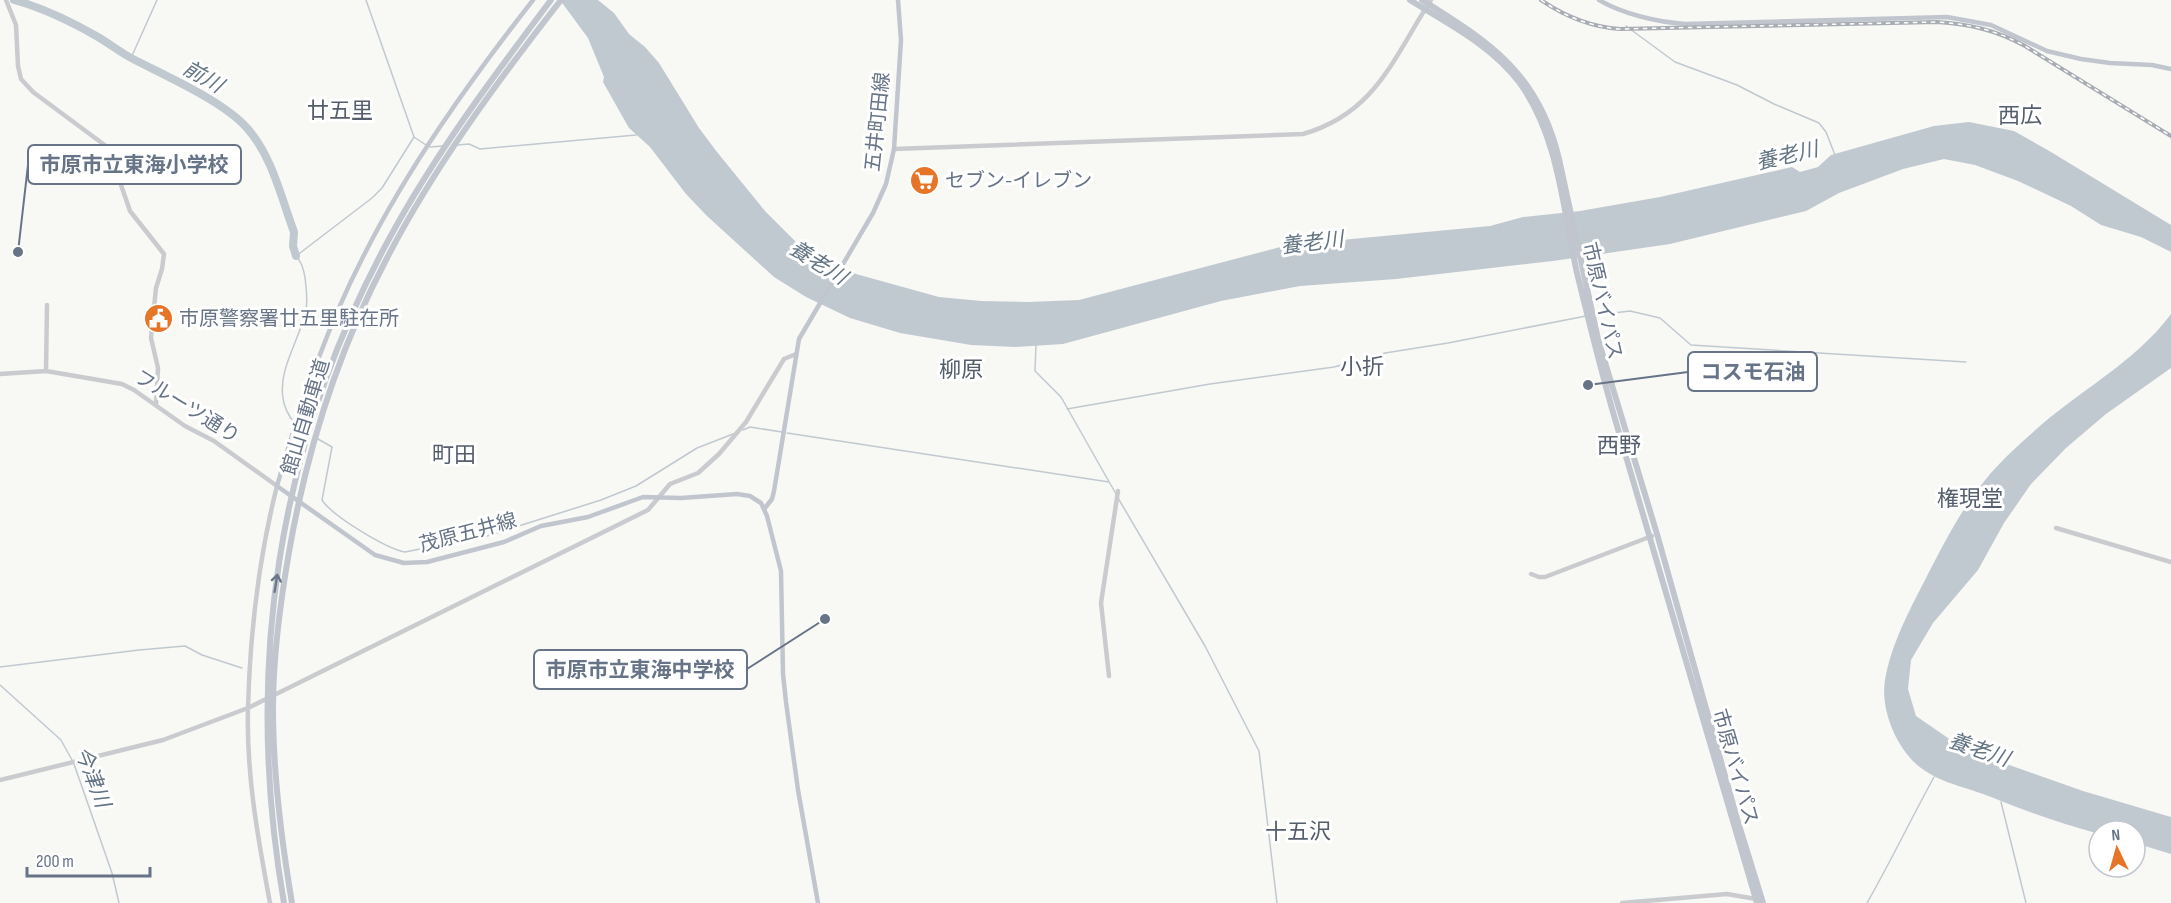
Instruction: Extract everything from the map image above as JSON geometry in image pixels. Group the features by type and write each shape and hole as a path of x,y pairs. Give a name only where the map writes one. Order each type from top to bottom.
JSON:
{"highway":[{"name":"館山自動車道","path":"284,903 271,811 271,662 275,589 294,484 314,424 392,240 412,206 551,0"},
{"name":"館山自動車道","path":"519,49 561,0"},
{"name":"市原バイパス","path":"1410,0 1428,4"},
{"name":"市原バイパス","path":"1422,0 1486,41 1519,75 1532,92 1556,147 1580,272 1598,339 1760,901"},
{"name":"館山自動車道","path":"271,662 306,451"},
{"name":"館山自動車道","path":"270,710 278,810 292,903"}],"main road":[{"path":"277,486 297,416 330,328 368,248 417,161 461,96 532,0"},
{"name":"五井町田線","path":"765,508 772,499 774,491 796,354 802,332 873,213 886,184 894,149 902,33 898,0"},
{"path":"1599,0 1611,6 1664,22 1685,24 1947,17 1991,25 2047,51 2094,61 2152,65 2171,69"},
{"name":"茂原五井線","path":"277,486 375,555 404,563 427,562 495,545 541,526 588,517 633,500 659,496 681,498 746,495 754,498 765,508"},
{"path":"765,508 781,571 785,692 798,790 818,903"}],"street":[{"path":"6,1 16,25 21,79 33,92 114,152 119,178 130,211 164,254 156,288 151,338 158,368 156,405"},
{"path":"894,149 1304,134 1332,124 1363,103 1382,80 1428,4"},
{"path":"46,371 47,305"},
{"path":"0,780 164,740 248,708 648,510 670,484 698,473 718,454 746,422 784,359 796,354"},
{"name":"フルーツ通り","path":"0,374 46,371 122,384 185,426 214,441 277,486"},
{"path":"270,903 251,776 248,708 257,596 277,486"},
{"path":"1109,676 1101,603 1118,490"},
{"path":"2056,528 2171,562"},
{"path":"1531,574 1545,577 1654,535"},
{"path":"1622,903 1727,894 1760,901"}],"water":[{"name":"養老川","path":"560,0 598,0 614,13 629,34 659,63 699,128 717,152 765,211 797,243 814,255 856,274 939,297 1027,302 1079,300 1288,245 1490,226 1523,217 1580,211 1660,197 1792,167 1800,172 1818,167 1831,155 1934,126 1969,122 2014,131 2171,225 2171,252 2141,237 2101,225 2071,206 2018,181 1975,165 1944,159 1903,169 1839,193 1806,211 1670,244 1553,261 1396,279 1300,286 1221,301 1063,344 1015,347 971,345 900,333 850,318 806,297 774,277 707,216 686,194 650,147 629,128 603,82 604,77 588,38"},
{"path":"2171,314 2171,368 2106,414 2066,448 2031,484 2004,523 1978,570 1933,623 1911,660 1908,689 1916,716 1964,749 2083,791 2171,817 2171,854 2147,847 2147,819 2087,819 2087,830 2034,814 1930,774 1912,760 1898,740 1888,716 1884,692 1888,667 1907,616 1960,515 1977,491 1996,467 2048,419 2122,363 2156,332"}],"waterway":[{"name":"前川","path":"14,0 46,11 78,26 129,57 209,99 237,118 256,139 269,164 294,232 293,246 296,256"},
{"path":"131,58 157,0"},
{"path":"366,0 414,137 426,145"},
{"path":"1626,26 1675,62 1737,85 1819,123 1826,132 1835,155"},
{"path":"457,145 469,144 480,149 636,135"},
{"name":"前川","path":"294,423 284,405 282,387 287,364 307,305 305,277 296,256 382,188 414,137"},
{"path":"430,147 443,146"},
{"path":"1597,315 1630,311 1660,318 1691,345 1966,362"},
{"path":"1067,409 1210,384 1334,367 1385,353 1586,316"},
{"path":"1036,344 1035,371 1061,397 1116,494"},
{"path":"298,426 306,431"},
{"path":"743,430 750,427 782,432"},
{"path":"787,433 1109,482"},
{"path":"318,439 332,447 322,500 360,531 405,552 487,536 601,500 636,486 697,448 733,434"},
{"path":"1118,498 1205,646 1259,751 1277,903"},
{"path":"0,667 185,646 202,655 242,668"},
{"name":"今津川","path":"0,685 61,740 72,760"},
{"name":"今津川","path":"74,764 112,873 119,903"},
{"path":"1867,903 1934,777"},
{"path":"2001,802 2026,903"}],"railway":[{"path":"1541,0 1579,20 1620,29 1937,22 1971,26 2004,36 2025,46 2171,136"}],"place":[{"name":"セブン-イレブン","path":"924,181"},
{"name":"市原市立東海小学校","path":"18,252"},
{"name":"市原警察署廿五里駐在所","path":"158,319"},
{"name":"コスモ石油","path":"1588,385"},
{"name":"市原市立東海中学校","path":"825,619"}],"district":[{"name":"廿五里","path":"340,111"},
{"name":"西広","path":"2020,116"},
{"name":"小折","path":"1362,367"},
{"name":"柳原","path":"961,370"},
{"name":"西野","path":"1619,446"},
{"name":"町田","path":"454,455"},
{"name":"権現堂","path":"1970,499"},
{"name":"十五沢","path":"1298,832"}]}
